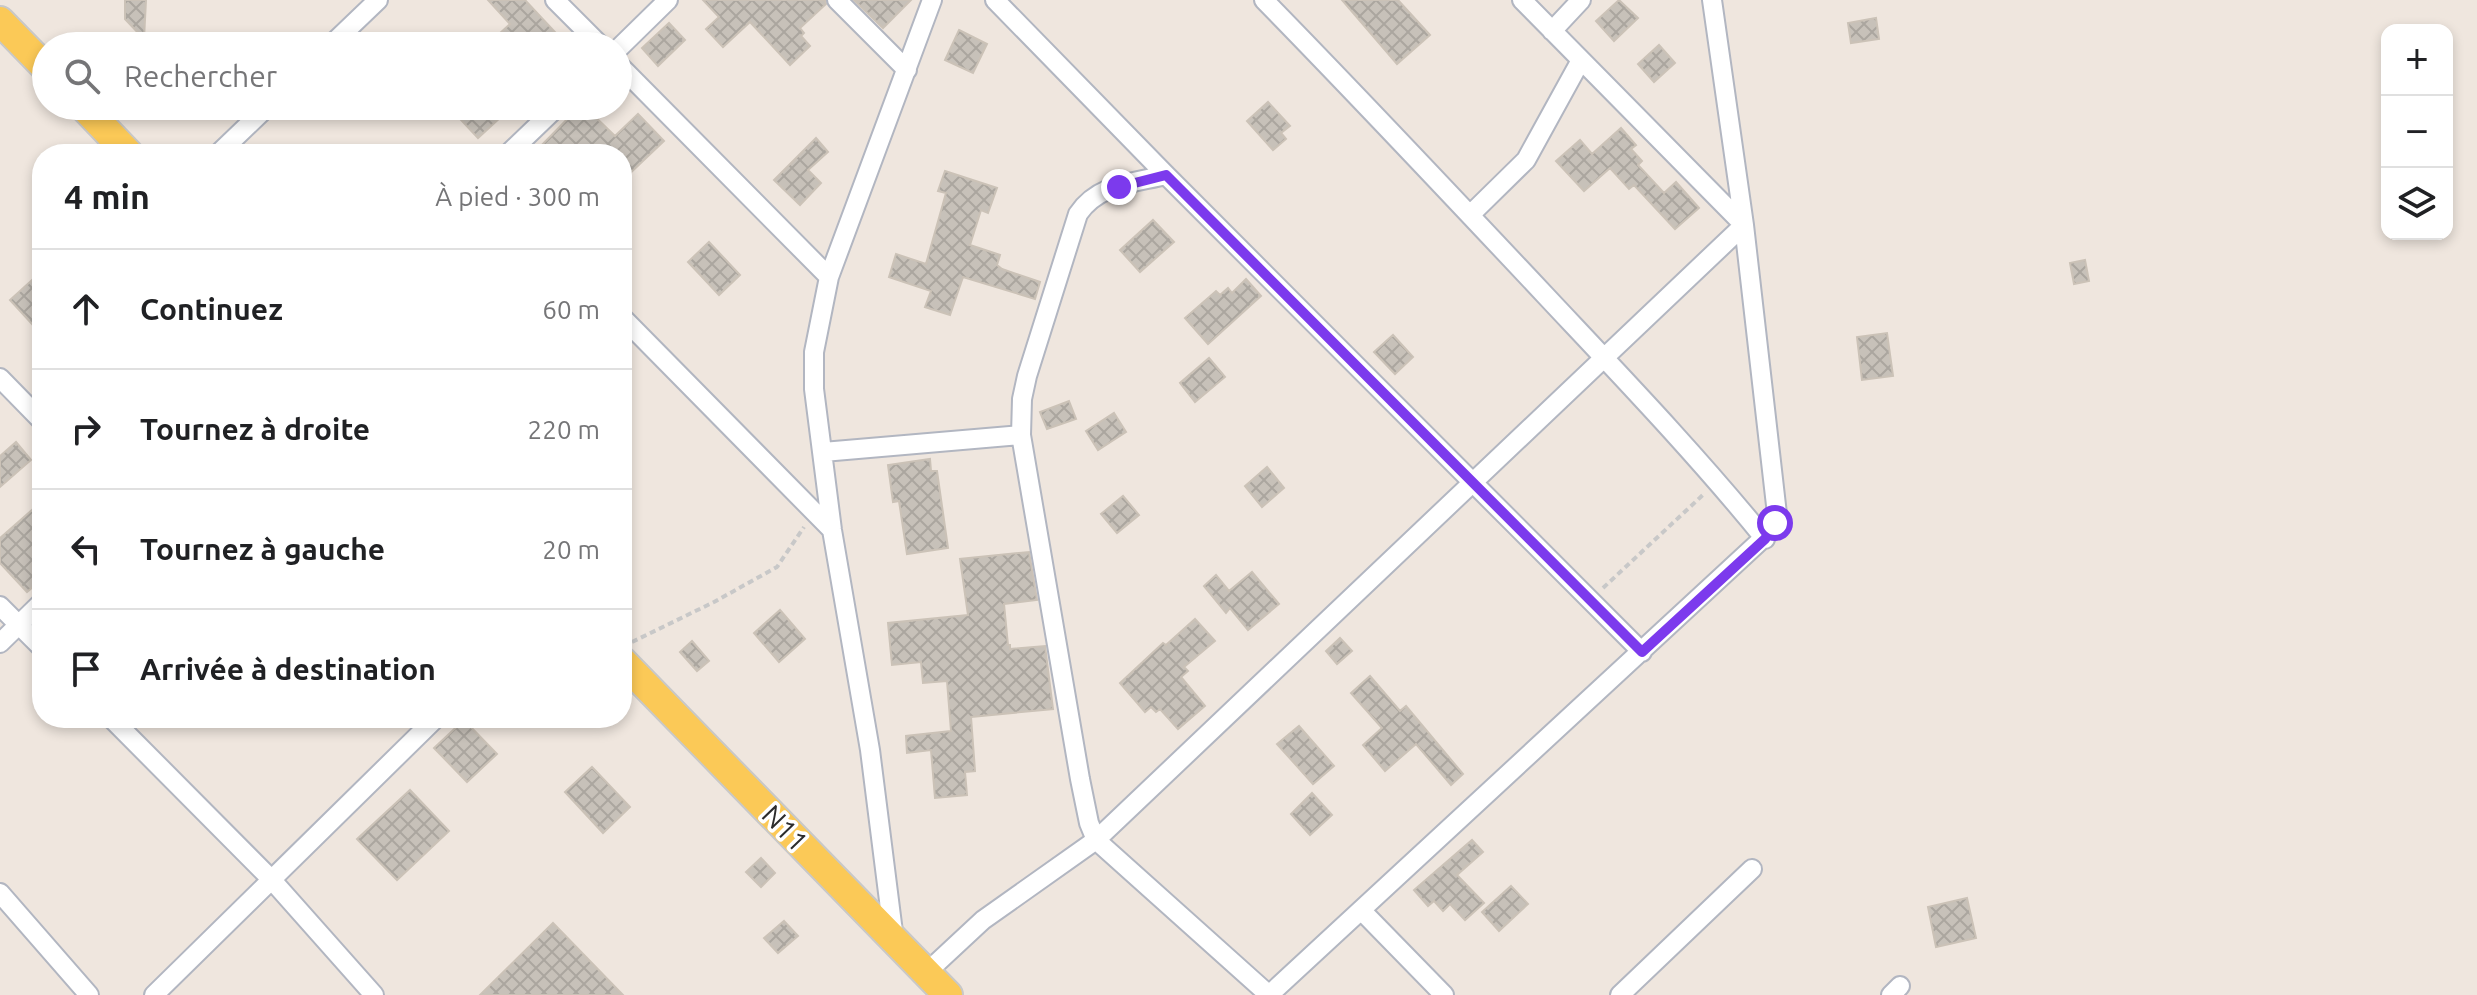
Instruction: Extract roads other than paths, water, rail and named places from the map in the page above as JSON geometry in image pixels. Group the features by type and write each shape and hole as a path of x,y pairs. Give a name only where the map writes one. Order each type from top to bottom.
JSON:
{"main road":[{"path":"0,21 32,54"},
{"path":"96,120 119,144"},
{"name":"N11","path":"632,671 948,995"}],"street":[{"path":"345,32 378,0"},
{"path":"555,0 587,32"},
{"path":"632,35 668,0"},
{"path":"837,0 907,70"},
{"path":"894,940 870,750 832,530 814,389 814,352 829,277 932,0"},
{"path":"995,0 1642,652"},
{"path":"1264,0 1605,359 1718,482 1765,539"},
{"path":"1522,0 1744,225"},
{"path":"1552,31 1581,0"},
{"path":"1166,175 1100,192 1090,198 1078,214 1027,376 1022,399 1021,435 1080,779 1089,823 1096,840 1269,995 1771,531 1777,514 1744,225 1712,0"},
{"path":"1470,215 1526,160 1581,60"},
{"path":"632,78 829,277"},
{"path":"228,144 253,120"},
{"path":"518,144 543,120"},
{"path":"926,973 983,920 1096,840 1744,225"},
{"path":"632,327 832,530"},
{"path":"0,378 32,411"},
{"path":"823,452 1021,435"},
{"path":"0,606 32,638"},
{"path":"0,643 32,612"},
{"path":"121,728 271,879 374,995"},
{"path":"154,995 426,728"},
{"path":"1620,995 1752,869"},
{"path":"0,893 89,995"},
{"path":"1361,910 1444,995"}]}
